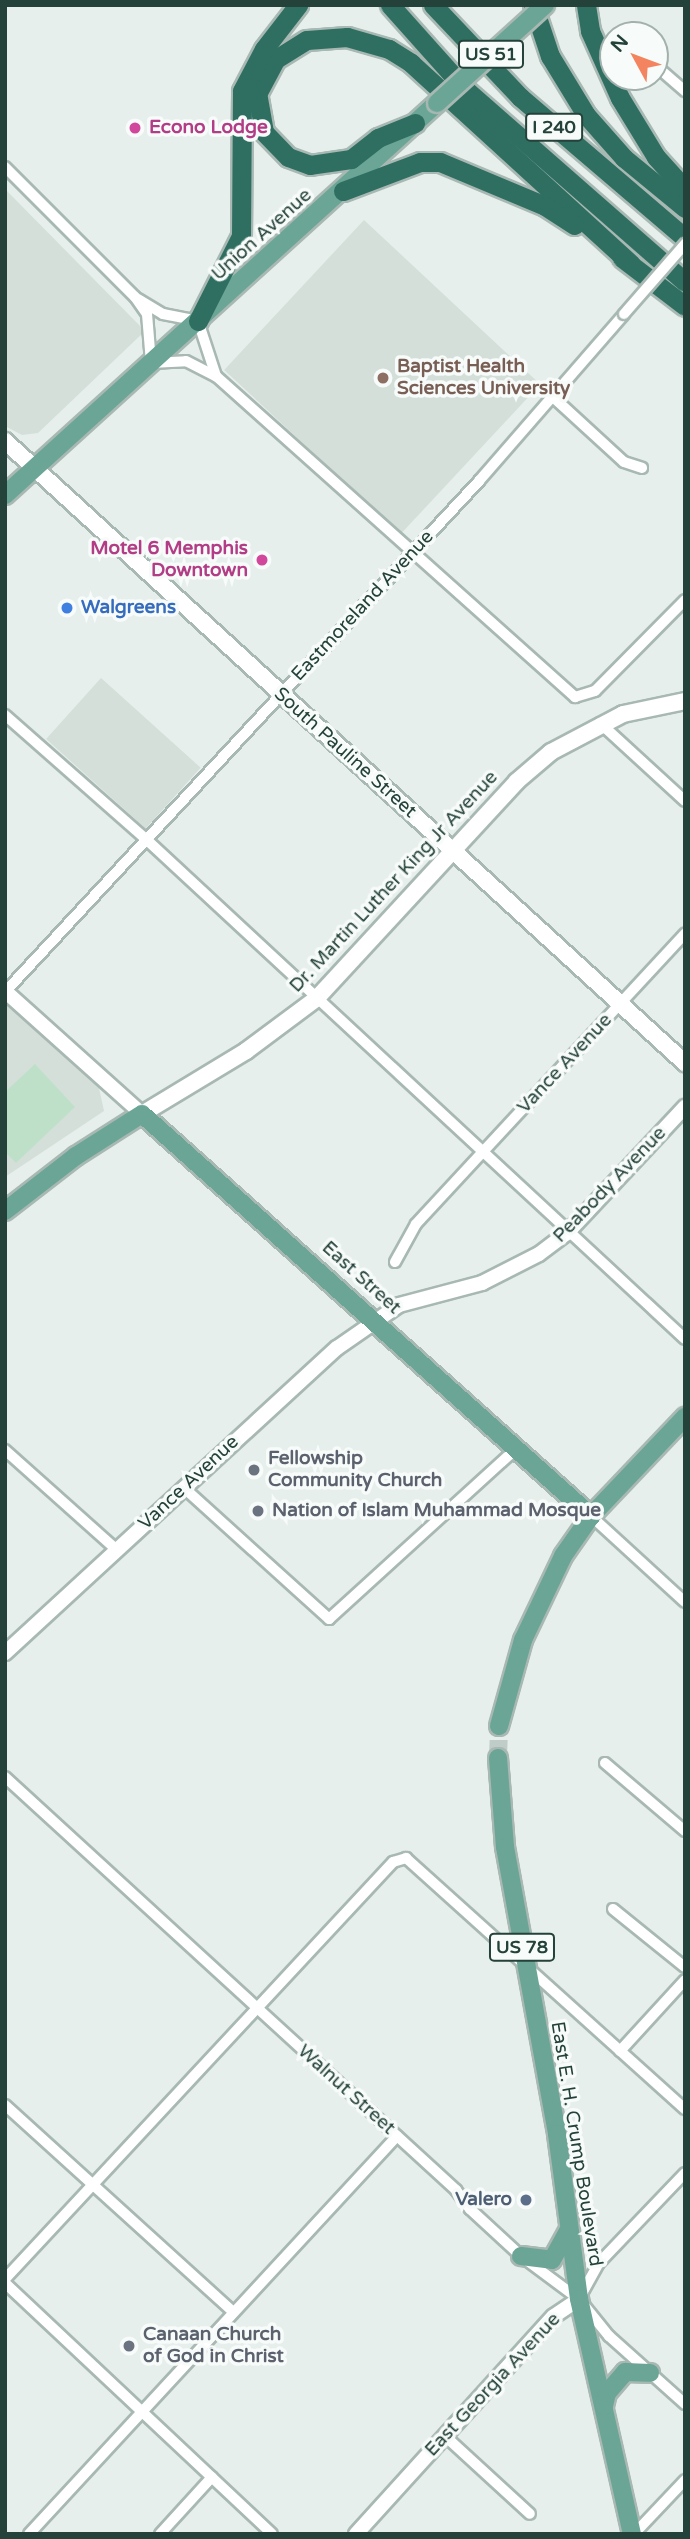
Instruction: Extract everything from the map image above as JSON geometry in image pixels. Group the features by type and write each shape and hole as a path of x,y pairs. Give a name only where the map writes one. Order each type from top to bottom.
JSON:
{"highway":[{"path":"198,321 241,236 242,91 254,63 299,5"},
{"name":"I 240","path":"390,5 467,92 685,282"},
{"name":"I 240","path":"432,5 520,97 685,238"},
{"path":"533,5 550,56 586,115 624,158 685,208"},
{"path":"586,5 590,32 620,99 656,157 685,189"},
{"path":"415,123 378,138 351,159 310,165 288,157 264,132 257,111 257,94 276,59 307,40 348,37 389,49 411,63 631,264"},
{"path":"343,191 420,162 440,162 545,206 631,264 685,306"}],"main road":[{"name":"Union Avenue","path":"5,495 545,5"},
{"name":"South Pauline Street","path":"5,441 685,1063"},
{"name":"Dr. Martin Luther King Jr Avenue","path":"5,1211 76,1156 246,1051 317,998 525,774 566,741 600,723 685,701"},
{"name":"East Street","path":"142,1114 376,1320 591,1516"},
{"path":"499,1726 539,1598 591,1516 685,1416"},
{"name":"East E. H. Crump Boulevard","path":"498,1758 505,1847 557,2134 579,2299 633,2534"},
{"path":"521,2256 552,2260 568,2231"},
{"path":"604,2410 617,2379 634,2370 650,2373"}],"street":[{"path":"669,77 685,91"},
{"path":"5,167 135,297 147,314 151,363 186,361 216,376 411,554 575,697 584,697 684,601"},
{"name":"Eastmoreland Avenue","path":"5,991 148,841 411,554 553,397 685,244"},
{"path":"135,297 163,314 198,321 216,376"},
{"path":"553,397 624,462 642,468"},
{"path":"5,715 148,841 481,1154 685,1339"},
{"path":"600,723 685,801"},
{"name":"Vance Avenue","path":"394,1262 407,1234 685,933"},
{"name":"East Street","path":"5,991 142,1114"},
{"name":"Peabody Avenue","path":"376,1320 399,1306 514,1269 567,1233 685,1107"},
{"name":"Vance Avenue","path":"5,1653 337,1348 376,1320"},
{"path":"183,1488 329,1619 516,1449"},
{"path":"5,1450 117,1549"},
{"name":"East Street","path":"591,1516 685,1602"},
{"path":"605,1763 685,1831"},
{"name":"Walnut Street","path":"5,1777 397,2136 521,2256 579,2299 609,2336 685,2404"},
{"path":"272,2534 5,2281 92,2183 393,1862 406,1858 685,2109"},
{"path":"613,1909 685,1967"},
{"path":"620,2051 685,1980"},
{"path":"5,2105 233,2312"},
{"path":"29,2534 397,2136"},
{"name":"East Georgia Avenue","path":"356,2534 554,2316 579,2299 598,2264 685,2173"},
{"path":"445,2436 530,2514"},
{"path":"160,2534 212,2477"},
{"path":"633,2534 685,2480"}],"shaded area":[{"path":"5,189 145,331 38,433 22,435 5,426"},
{"name":"Baptist Health Sciences University","path":"364,220 540,384 400,534 224,370"},
{"path":"101,678 201,768 146,829 46,739"},
{"path":"5,1001 99,1088 104,1111 5,1177"}],"green space":[{"path":"35,1064 75,1107 16,1163 5,1152 5,1092"}],"tunnel":[{"path":"498,1758 499,1726"}],"place":[{"name":"Econo Lodge","path":"135,128"},
{"name":"Baptist Health Sciences University","path":"383,378"},
{"name":"Motel 6 Memphis Downtown","path":"262,560"},
{"name":"Walgreens","path":"67,608"},
{"name":"Fellowship Community Church","path":"254,1470"},
{"name":"Nation of Islam Muhammad Mosque","path":"258,1511"},
{"name":"Valero","path":"526,2200"},
{"name":"Canaan Church of God in Christ","path":"129,2346"}]}
